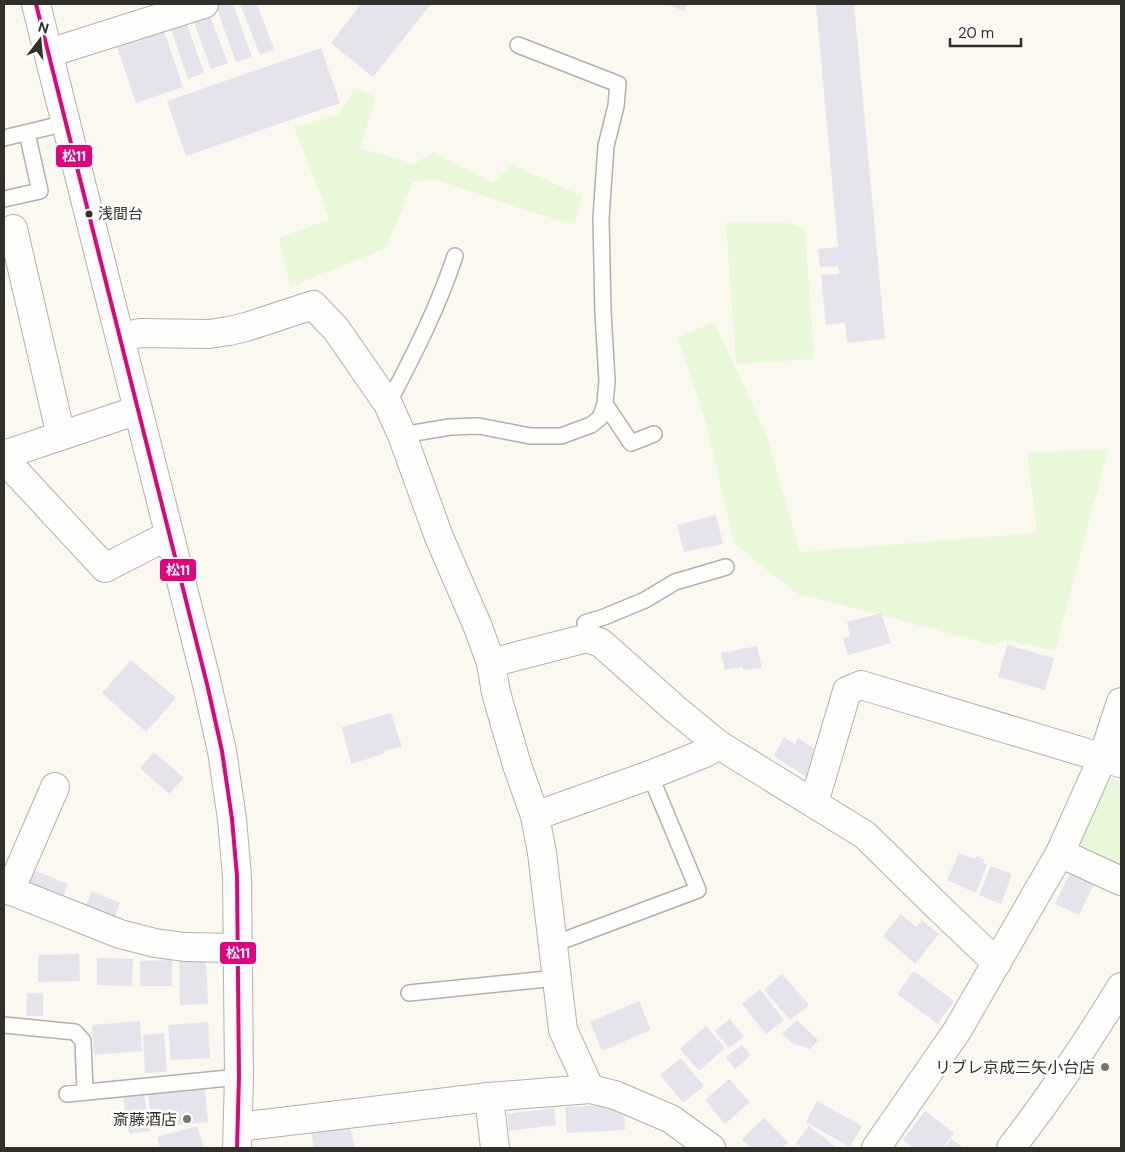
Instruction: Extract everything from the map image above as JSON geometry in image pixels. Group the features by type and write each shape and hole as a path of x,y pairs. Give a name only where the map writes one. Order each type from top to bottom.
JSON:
{"street":[{"path":"36,4 207,684 222,751 232,819 237,876 238,1138 489,1097 590,1089 615,1095 672,1119 711,1148"},
{"path":"49,53 204,4"},
{"path":"13,229 13,269 61,436"},
{"path":"120,337 140,333 209,334 229,331 314,305 336,329 388,404 402,435 439,537 478,627 491,663 499,702 517,765 535,816 554,944 563,1030 590,1089"},
{"path":"138,410 4,457 105,568 169,535"},
{"path":"491,663 587,638 601,643 720,746 864,834 934,904 997,963"},
{"path":"814,803 847,691 861,684 1112,760"},
{"path":"876,1148 957,1032 1112,760 1121,702"},
{"path":"535,816 650,775 720,746"},
{"path":"55,787 7,890 120,934 155,944 184,947 238,948"},
{"path":"1060,853 1121,881"},
{"path":"1011,1148 1041,1110 1121,987"},
{"path":"489,1097 495,1148"}],"lane":[{"path":"402,435 450,427 479,426 530,436 561,436 591,425 600,418 605,404 607,381 602,302 601,218 606,146 610,123 616,106 618,84 518,45"},
{"path":"4,138 66,123"},
{"path":"4,200 40,191 27,132"},
{"path":"388,404 418,347 447,280 455,256"},
{"path":"605,404 631,443 654,434"},
{"path":"587,638 586,623 645,600 675,582 726,567"},
{"path":"554,944 698,890 650,775"},
{"path":"409,993 557,978"},
{"path":"4,1025 75,1032 83,1041 85,1092"},
{"path":"67,1094 239,1077"}],"green space":[{"path":"355,87 376,97 360,148 414,164 433,152 493,183 512,165 582,196 575,224 530,212 435,179 413,182 386,248 290,287 279,238 330,219 294,127 339,115"},
{"path":"726,222 788,223 805,230 814,359 736,364"},
{"path":"714,322 766,434 800,552 1037,533 1027,452 1108,449 1055,651 1005,640 994,645 796,593 734,543 707,427 678,337"},
{"path":"1111,779 1121,782 1121,872 1075,851"}],"building":[{"path":"233,4 252,57 236,62 216,6"},
{"path":"240,4 257,4 274,49 260,55"},
{"path":"361,4 431,4 373,77 331,43"},
{"path":"666,4 687,4 684,11"},
{"path":"816,4 854,4 885,339 847,343 845,323 826,325 821,275 839,274 838,266 820,267 818,249 838,247"},
{"path":"208,11 228,63 211,69 192,17"},
{"path":"185,18 204,73 188,79 169,23"},
{"path":"162,25 183,87 136,103 115,41"},
{"path":"321,48 340,103 186,156 167,101"},
{"path":"716,515 723,544 684,552 677,525"},
{"path":"881,613 891,643 848,655 843,638 850,636 847,622"},
{"path":"1007,645 1054,658 1045,690 998,677"},
{"path":"757,646 762,668 743,670 743,667 725,670 721,653"},
{"path":"131,660 176,698 146,732 102,693"},
{"path":"391,713 402,747 386,750 383,754 351,764 342,727"},
{"path":"784,737 795,744 798,738 821,753 808,778 774,756"},
{"path":"154,752 184,778 169,794 140,768"},
{"path":"959,853 975,859 976,856 985,860 983,863 987,865 976,893 947,880"},
{"path":"991,866 1012,874 1001,904 979,895"},
{"path":"31,869 68,884 62,900 25,885"},
{"path":"1071,871 1095,882 1079,915 1055,904"},
{"path":"92,891 120,903 114,918 86,906"},
{"path":"901,914 916,927 922,920 939,934 915,964 883,936"},
{"path":"79,954 80,981 38,982 38,955"},
{"path":"97,958 133,959 132,986 97,985"},
{"path":"172,960 172,986 140,986 140,961"},
{"path":"179,962 206,962 208,1004 180,1005"},
{"path":"914,971 954,1001 938,1024 897,994"},
{"path":"782,974 809,1005 790,1020 764,990"},
{"path":"760,989 784,1020 766,1034 742,1004"},
{"path":"27,993 43,993 43,1016 26,1016"},
{"path":"639,1001 651,1030 602,1051 590,1022"},
{"path":"730,1019 744,1037 728,1048 715,1031"},
{"path":"797,1020 818,1040 811,1049 793,1044 782,1034"},
{"path":"140,1021 142,1051 94,1055 92,1025"},
{"path":"208,1022 210,1058 171,1060 168,1025"},
{"path":"706,1026 725,1048 699,1071 680,1049"},
{"path":"164,1033 167,1072 145,1073 143,1035"},
{"path":"742,1045 751,1055 735,1069 726,1057"},
{"path":"681,1058 704,1086 683,1103 660,1075"},
{"path":"729,1079 750,1102 725,1124 705,1100"},
{"path":"205,1089 208,1122 164,1126 163,1111 150,1111 148,1094"},
{"path":"144,1092 150,1131 129,1134 123,1095"},
{"path":"817,1101 862,1126 850,1147 806,1122"},
{"path":"624,1104 625,1130 567,1133 565,1107"},
{"path":"554,1108 556,1125 509,1131 507,1114"},
{"path":"925,1111 954,1133 943,1148 914,1148 903,1140"},
{"path":"764,1118 788,1142 782,1148 751,1148 742,1139"},
{"path":"197,1126 204,1148 160,1148 157,1137"},
{"path":"350,1126 355,1148 314,1148 311,1133"},
{"path":"809,1126 837,1148 803,1148 796,1143"},
{"path":"951,1139 964,1148 945,1148"}],"transit line":[{"name":"松11","path":"36,4 207,684 222,751 232,819 237,876 239,1077 237,1148"}],"place":[{"name":"浅間台","path":"89,214"},
{"name":"リブレ京成三矢小台店","path":"1105,1067"},
{"name":"斎藤酒店","path":"187,1119"}]}
